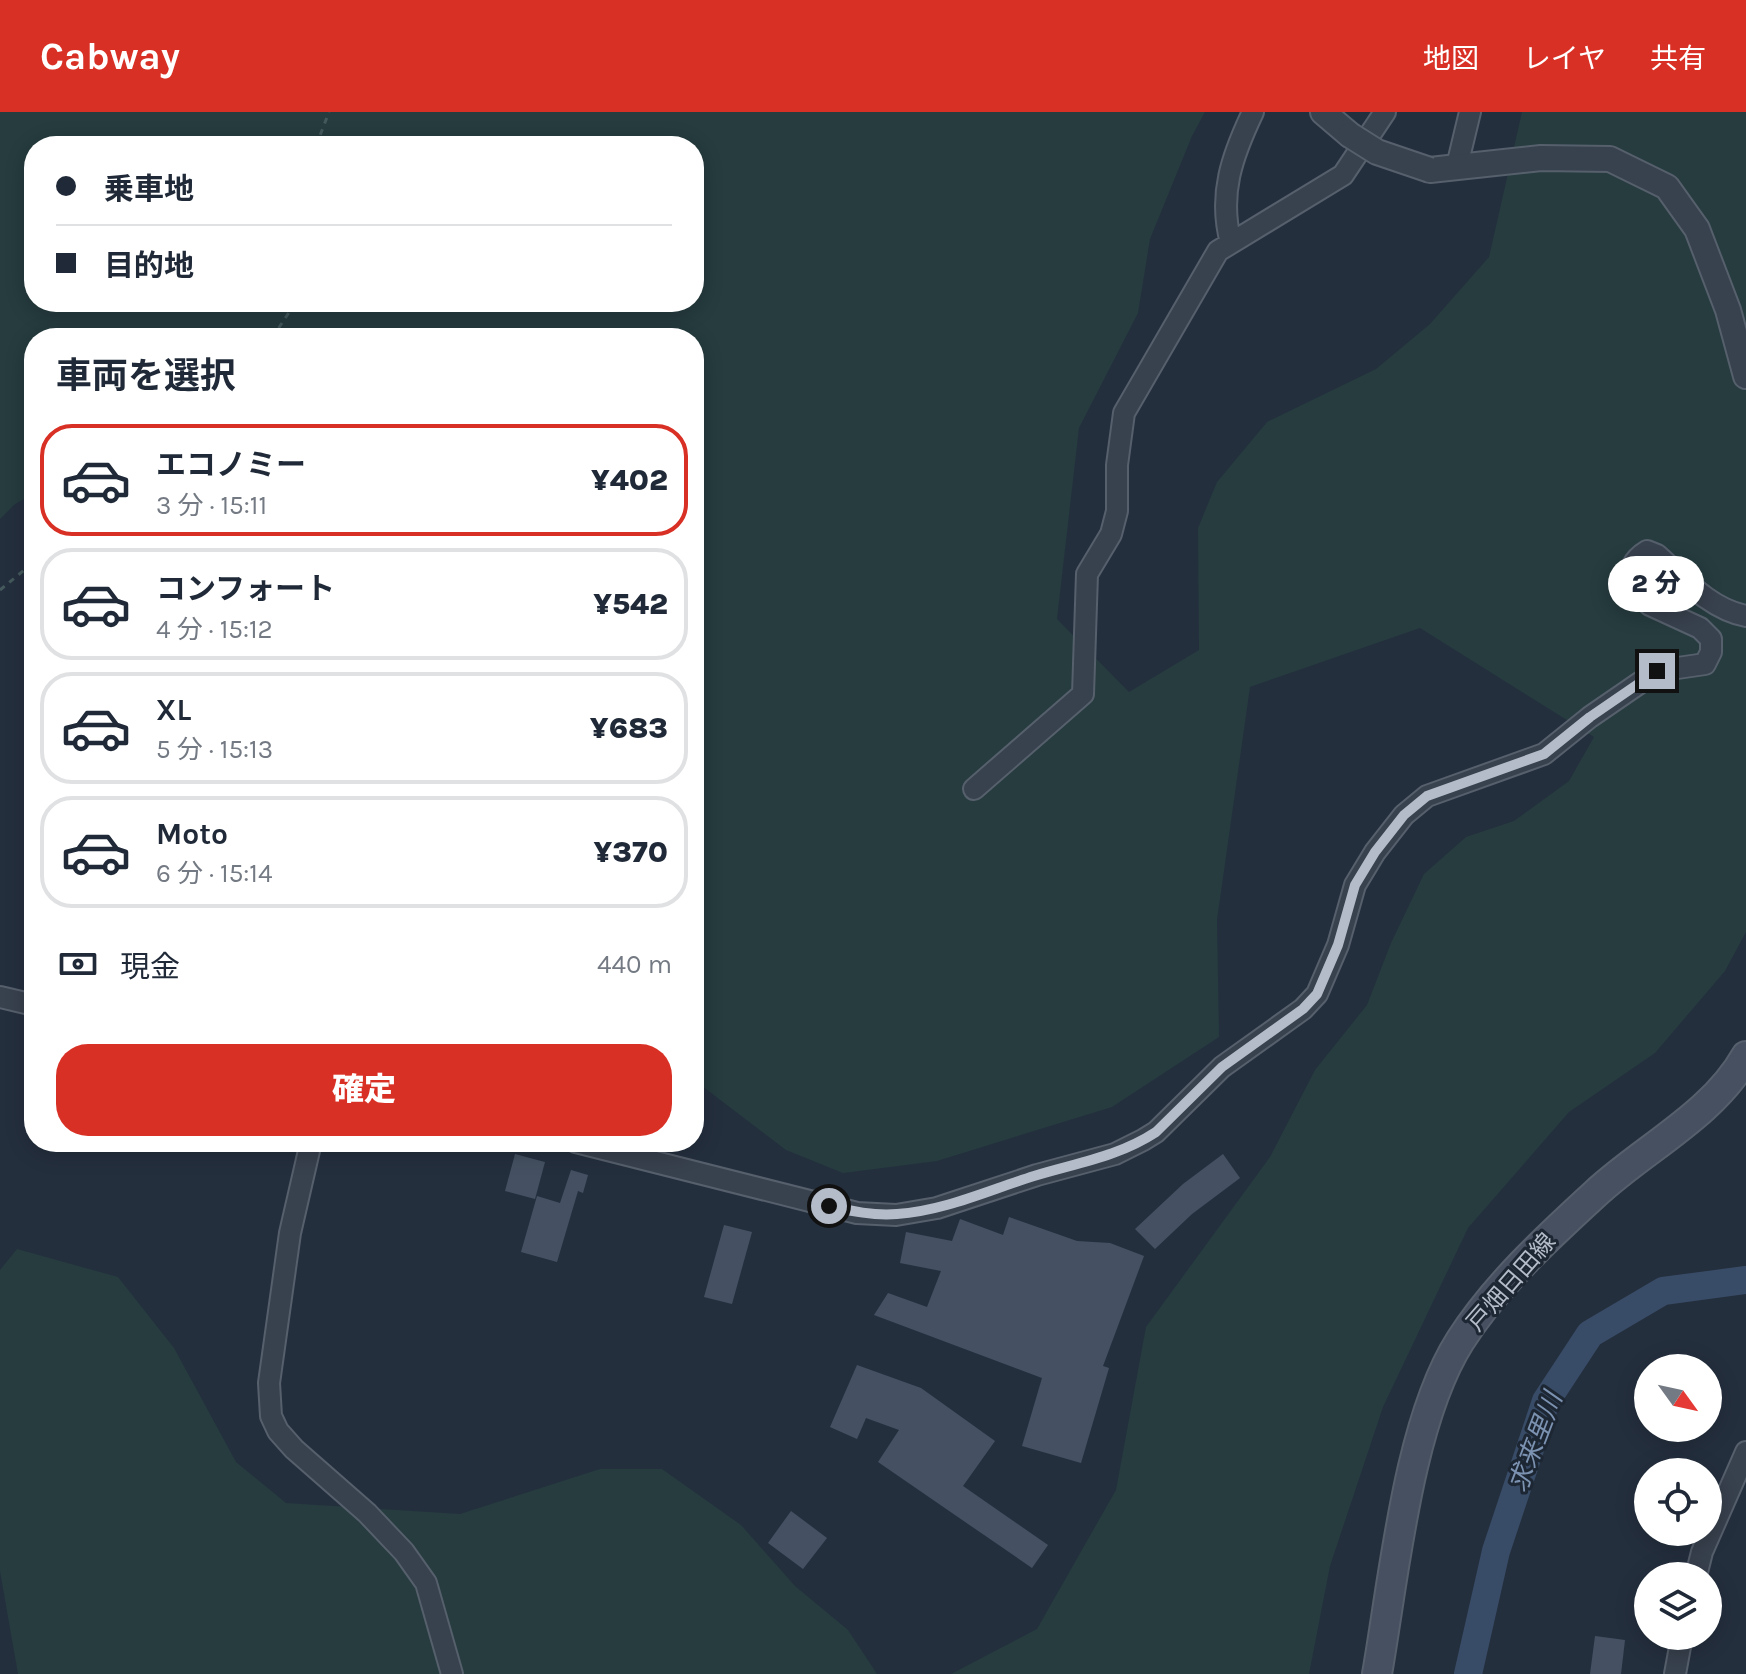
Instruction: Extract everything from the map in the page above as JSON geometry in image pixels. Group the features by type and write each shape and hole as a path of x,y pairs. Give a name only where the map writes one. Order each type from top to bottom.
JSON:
{"main road":[{"name":"戸畑日田線","path":"1377,1674 1418,1448 1431,1405 1459,1342 1482,1311 1550,1236 1612,1178 1707,1103 1746,1056"}],"street":[{"path":"1231,243 1224,219 1225,189 1234,152 1253,112"},
{"path":"1323,112 1350,135 1377,152 1430,170 1541,158 1610,159 1667,187 1697,229 1728,310 1746,376"},
{"path":"974,789 1083,694 1087,574 1111,534 1117,511 1117,465 1124,413 1191,293 1218,251 1343,175 1385,112"},
{"path":"1457,166 1470,112"},
{"path":"616,1152 857,1213 896,1215 937,1208 1037,1175 1115,1154 1156,1132 1222,1067 1303,1009 1317,994 1338,945 1355,885 1375,852 1404,815 1437,792 1544,754 1590,717 1657,671 1705,664 1711,652 1711,639 1700,628 1650,605 1630,586 1630,569 1637,557 1647,551 1657,555 1709,601 1727,612 1746,616"},
{"path":"0,997 24,1003"},
{"path":"309,1152 290,1233 269,1383 271,1416 278,1431 294,1449 367,1513 404,1552 426,1583 452,1674"},
{"path":"1700,1562 1746,1452"},
{"path":"1675,1674 1679,1650"}],"path":[{"path":"320,136 329,112"},
{"path":"0,590 24,570"}],"green space":[{"path":"0,112 1205,112 1150,239 1138,313 1079,428 1057,619 1129,692 1199,650 1198,528 1217,482 1267,422 1376,369 1430,324 1489,257 1522,112 1746,112 1746,932 1725,971 1655,1053 1569,1112 1468,1228 1383,1407 1330,1566 1309,1674 951,1674 1037,1629 1116,1490 1146,1327 1270,1157 1315,1070 1367,1005 1391,943 1424,874 1466,837 1514,821 1569,781 1594,737 1420,628 1250,687 1217,920 1219,1037 1112,1107 937,1161 843,1173 786,1150 704,1088 704,328 24,328 24,499 0,519"},
{"path":"17,1249 118,1277 174,1348 236,1462 286,1503 460,1514 600,1469 662,1469 741,1525 795,1586 848,1630 877,1674 18,1674 0,1571 0,1270"}],"building":[{"path":"515,1154 545,1162 535,1199 505,1191"},
{"path":"1223,1154 1240,1178 1192,1214 1155,1249 1135,1229 1183,1184"},
{"path":"571,1170 588,1175 583,1193 578,1191 557,1262 521,1252 537,1196 560,1203"},
{"path":"1009,1217 1077,1241 1110,1243 1144,1256 1103,1366 1109,1368 1081,1463 1022,1446 1042,1378 874,1315 888,1293 927,1307 941,1271 900,1263 906,1232 952,1241 960,1219 1003,1235"},
{"path":"724,1225 752,1232 732,1304 704,1297"},
{"path":"857,1365 921,1388 995,1441 963,1486 1048,1545 1032,1568 878,1462 899,1430 866,1418 857,1439 830,1427"},
{"path":"791,1511 827,1538 803,1569 768,1543"},
{"path":"1595,1636 1625,1640 1621,1674 1590,1674"}],"waterway":[{"name":"求来里川","path":"1468,1674 1496,1551 1546,1401 1590,1334 1663,1291 1746,1280"}],"route":[{"path":"829,1206 857,1213 896,1215 937,1208 1037,1175 1115,1154 1156,1132 1222,1067 1303,1009 1317,994 1338,945 1355,885 1375,852 1404,815 1427,796 1544,754 1590,717 1657,671"}]}
